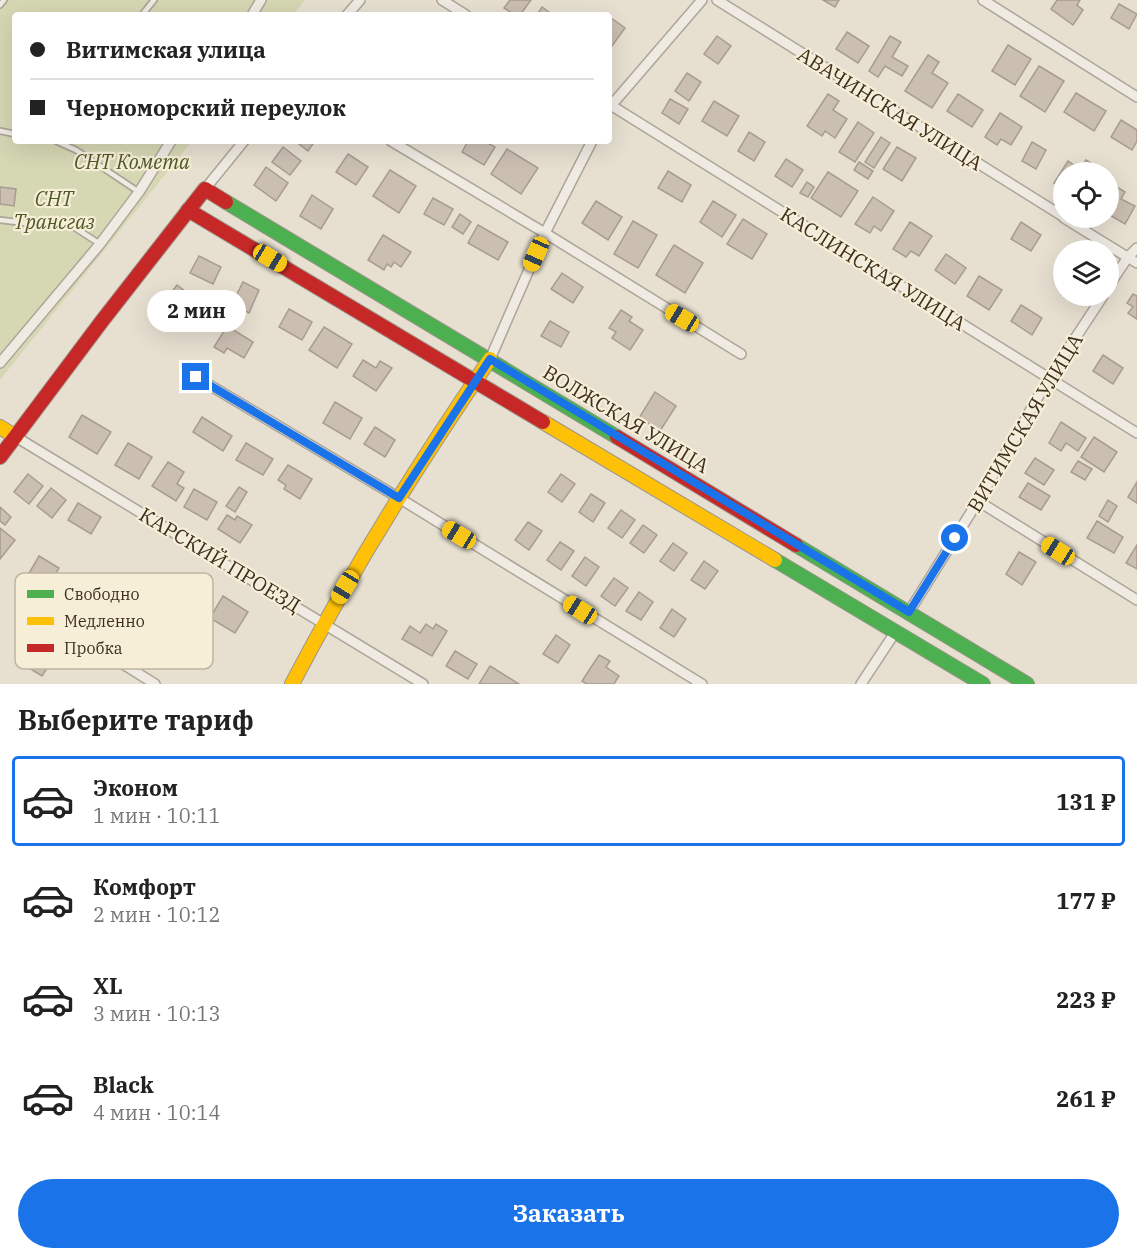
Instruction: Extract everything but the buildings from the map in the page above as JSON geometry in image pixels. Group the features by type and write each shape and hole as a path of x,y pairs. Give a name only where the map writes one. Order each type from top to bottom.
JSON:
{"street":[{"path":"350,12 360,0"},
{"path":"442,0 461,12"},
{"path":"612,104 702,0"},
{"name":"АВАЧИНСКАЯ УЛИЦА","path":"717,0 1053,210"},
{"path":"983,0 1137,97"},
{"name":"КАСЛИНСКАЯ УЛИЦА","path":"612,107 1137,433"},
{"path":"2,358 100,244 139,192 169,144"},
{"path":"0,457 188,210 242,144"},
{"path":"396,144 741,354"},
{"path":"292,684 324,622 399,498 490,359 545,233 590,144"},
{"name":"ВОЛЖСКАЯ УЛИЦА","path":"205,189 1027,684"},
{"path":"188,210 983,684"},
{"name":"АВАЧИНСКАЯ УЛИЦА","path":"1081,228 1137,263"},
{"path":"1119,271 1137,248"},
{"name":"ВИТИМСКАЯ УЛИЦА","path":"909,612 978,501 1049,378 1096,306"},
{"path":"196,377 399,498 702,684"},
{"path":"0,427 16,437"},
{"name":"КАРСКИЙ ПРОЕЗД","path":"16,437 423,684"},
{"path":"978,501 1137,600"},
{"path":"861,684 896,631"},
{"path":"131,669 155,684"}],"lane":[{"path":"0,5 4,0"},
{"path":"144,12 154,0"},
{"path":"63,144 76,150 139,192"},
{"path":"0,220 34,224 69,224 100,244"}],"green space":[{"name":"СНТ Трансгаз","path":"0,0 305,0 295,12 12,12 12,144 190,144 0,380"}],"traffic: fast":[{"path":"226,202 617,437"},
{"path":"796,545 1027,684"},
{"path":"775,560 983,684"}],"traffic: slow":[{"path":"292,684 386,518 490,359"},
{"path":"543,422 775,560"},
{"path":"0,427 16,437"}],"traffic: jam":[{"path":"0,457 205,189 226,202"},
{"path":"188,210 543,422"},
{"path":"617,437 796,545"}],"route":[{"path":"196,377 399,498 490,359 909,612 955,538"}],"park label":[{"name":"СНТ Комета","path":"132,162"}]}
